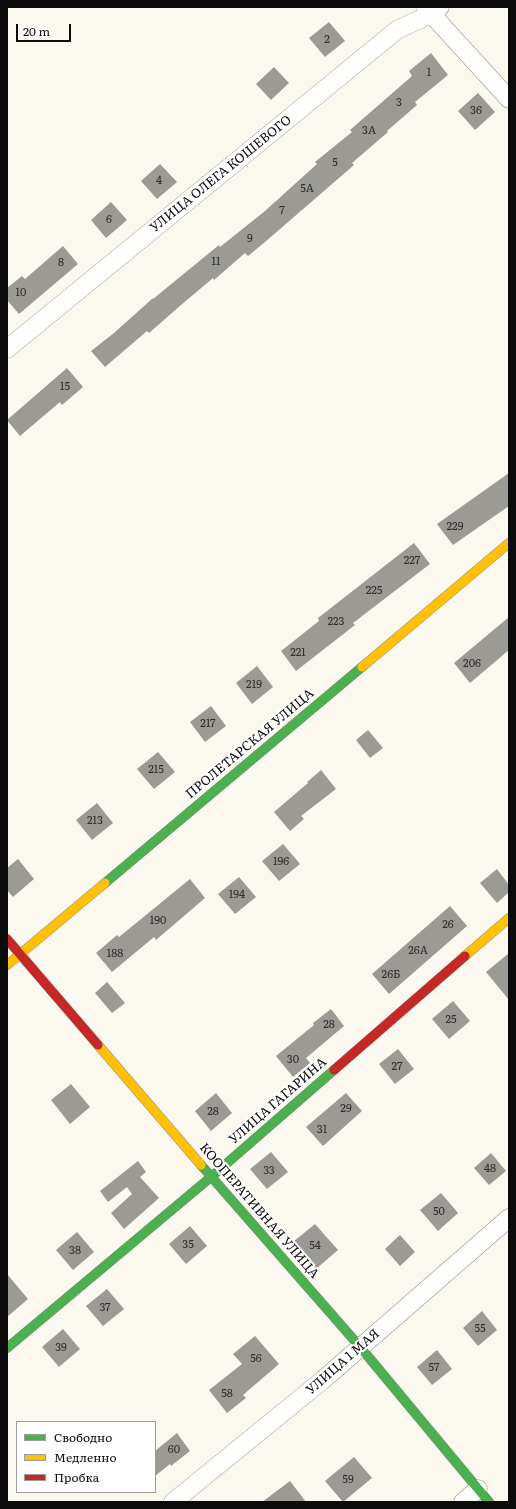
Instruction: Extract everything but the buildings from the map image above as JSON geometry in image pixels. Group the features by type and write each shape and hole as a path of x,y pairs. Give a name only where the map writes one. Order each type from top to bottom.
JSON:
{"street":[{"path":"432,9 509,99"},
{"name":"УЛИЦА ОЛЕГА КОШЕВОГО","path":"7,349 397,30 432,9"},
{"name":"ПРОЛЕТАРСКАЯ УЛИЦА","path":"7,965 509,543"},
{"name":"УЛИЦА ГАГАРИНА","path":"7,1348 211,1176 509,918"},
{"name":"КООПЕРАТИВНАЯ УЛИЦА","path":"7,939 361,1348 484,1495"},
{"name":"УЛИЦА 1 МАЯ","path":"173,1502 361,1348 509,1218"},
{"path":"463,1502 484,1495"}],"traffic: fast":[{"path":"105,883 362,667"},
{"path":"7,1348 211,1177 334,1070"},
{"path":"201,1165 361,1348 489,1502"}],"traffic: slow":[{"path":"362,667 509,543"},
{"path":"7,965 105,883"},
{"path":"465,956 509,918"},
{"path":"98,1045 201,1165"}],"traffic: jam":[{"path":"7,939 98,1045"},
{"path":"334,1070 465,956"}]}
